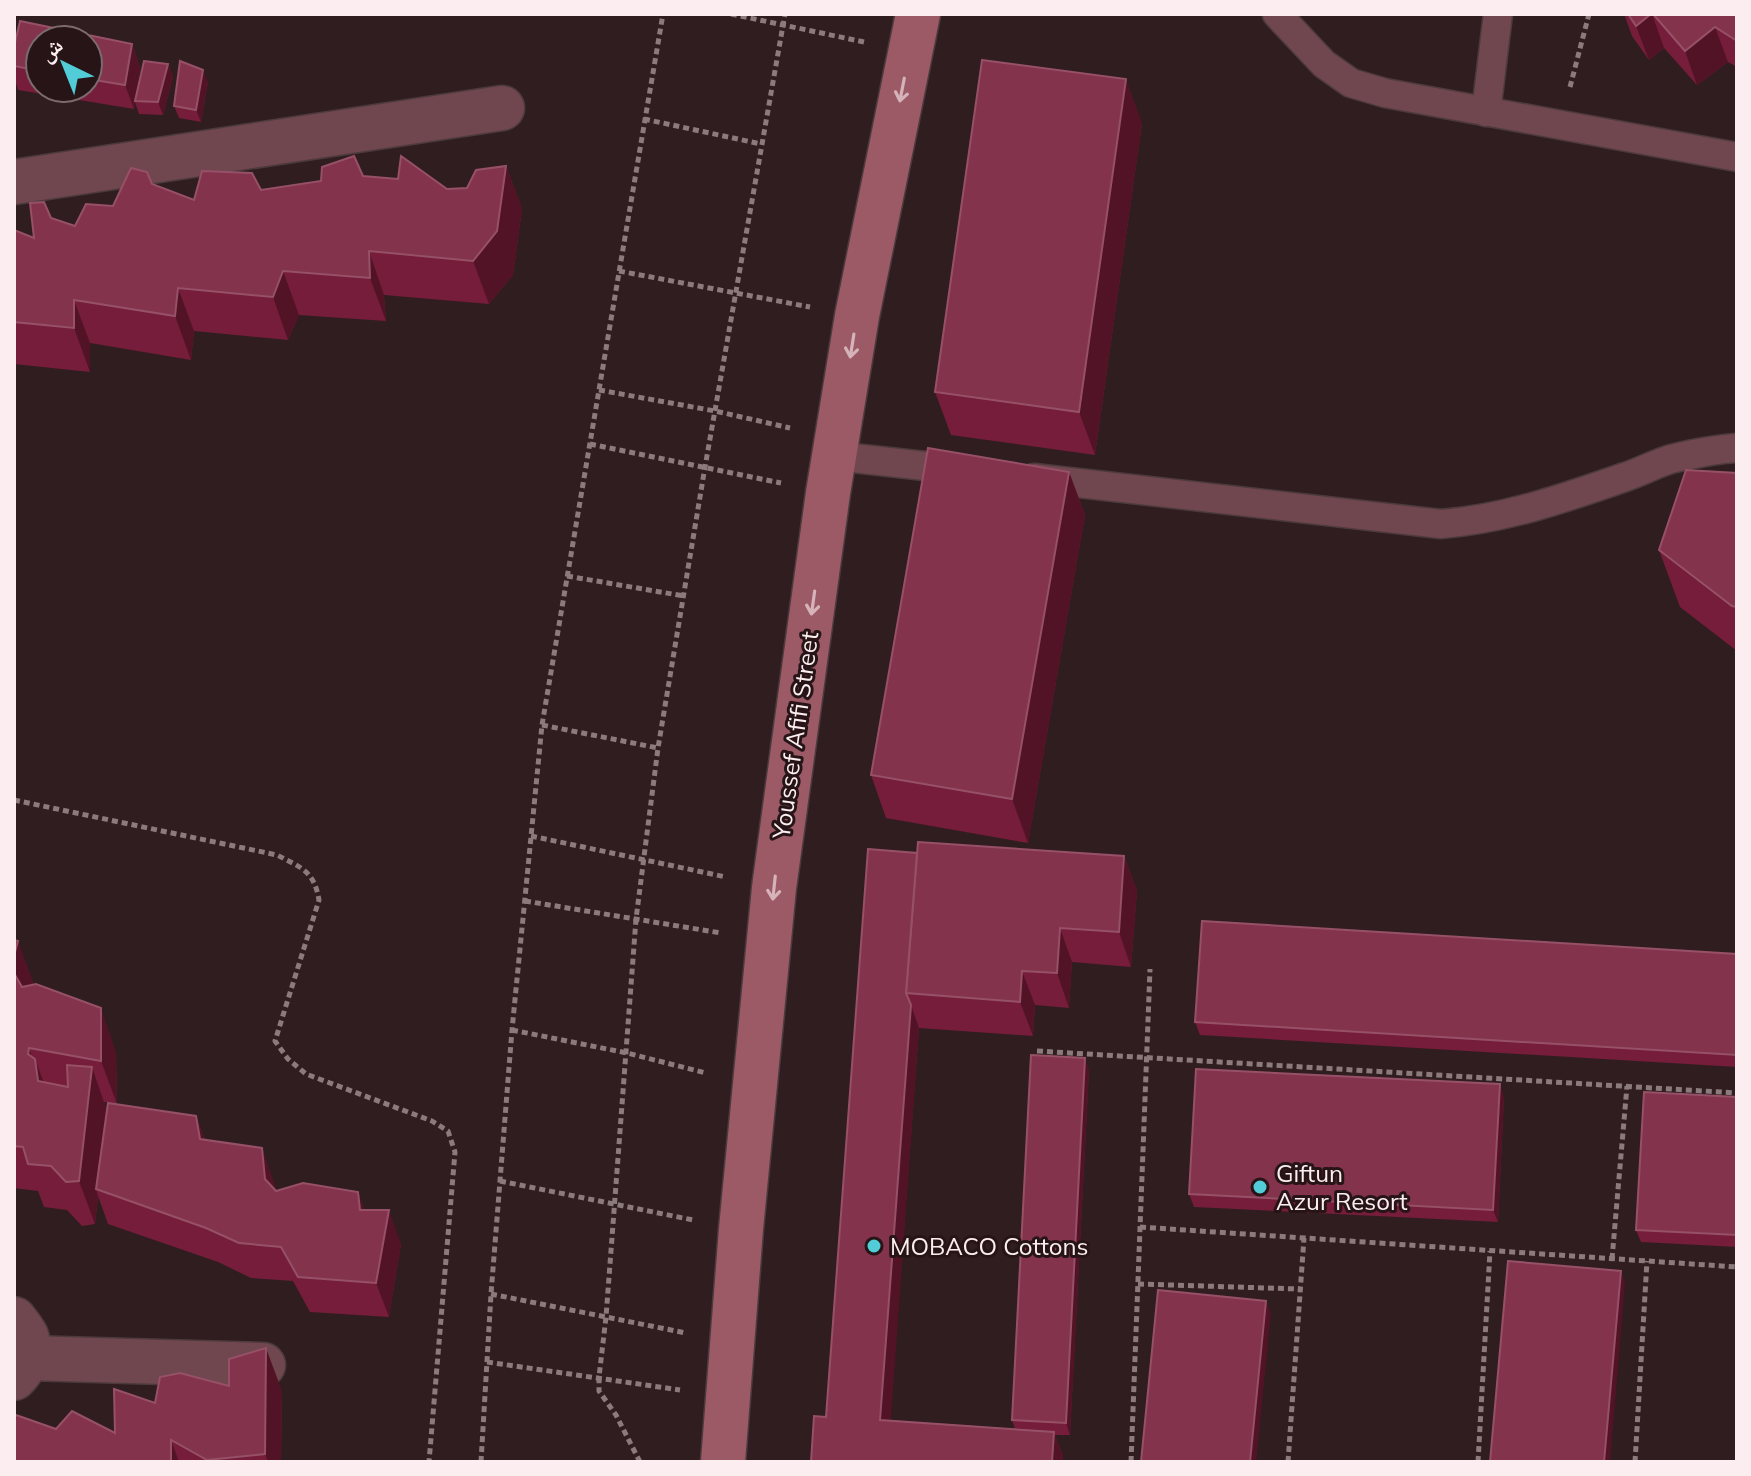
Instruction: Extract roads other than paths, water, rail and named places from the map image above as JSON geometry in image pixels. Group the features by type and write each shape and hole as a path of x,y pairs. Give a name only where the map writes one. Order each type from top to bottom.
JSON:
{"street":[{"name":"Youssef Afifi Street","path":"723,1462 741,1229 774,888 857,316 914,33"},
{"path":"14,182 502,108"},
{"path":"19,1352 263,1365"}],"lane":[{"path":"1277,14 1324,64 1351,83 1385,93 1737,157"},
{"path":"1486,112 1498,14"},
{"path":"834,463 998,474 1441,524 1474,522 1515,512 1670,460 1737,448"}],"place":[{"name":"Giftun Azur Resort","path":"1260,1187"},
{"name":"MOBACO Cottons","path":"874,1246"}]}
